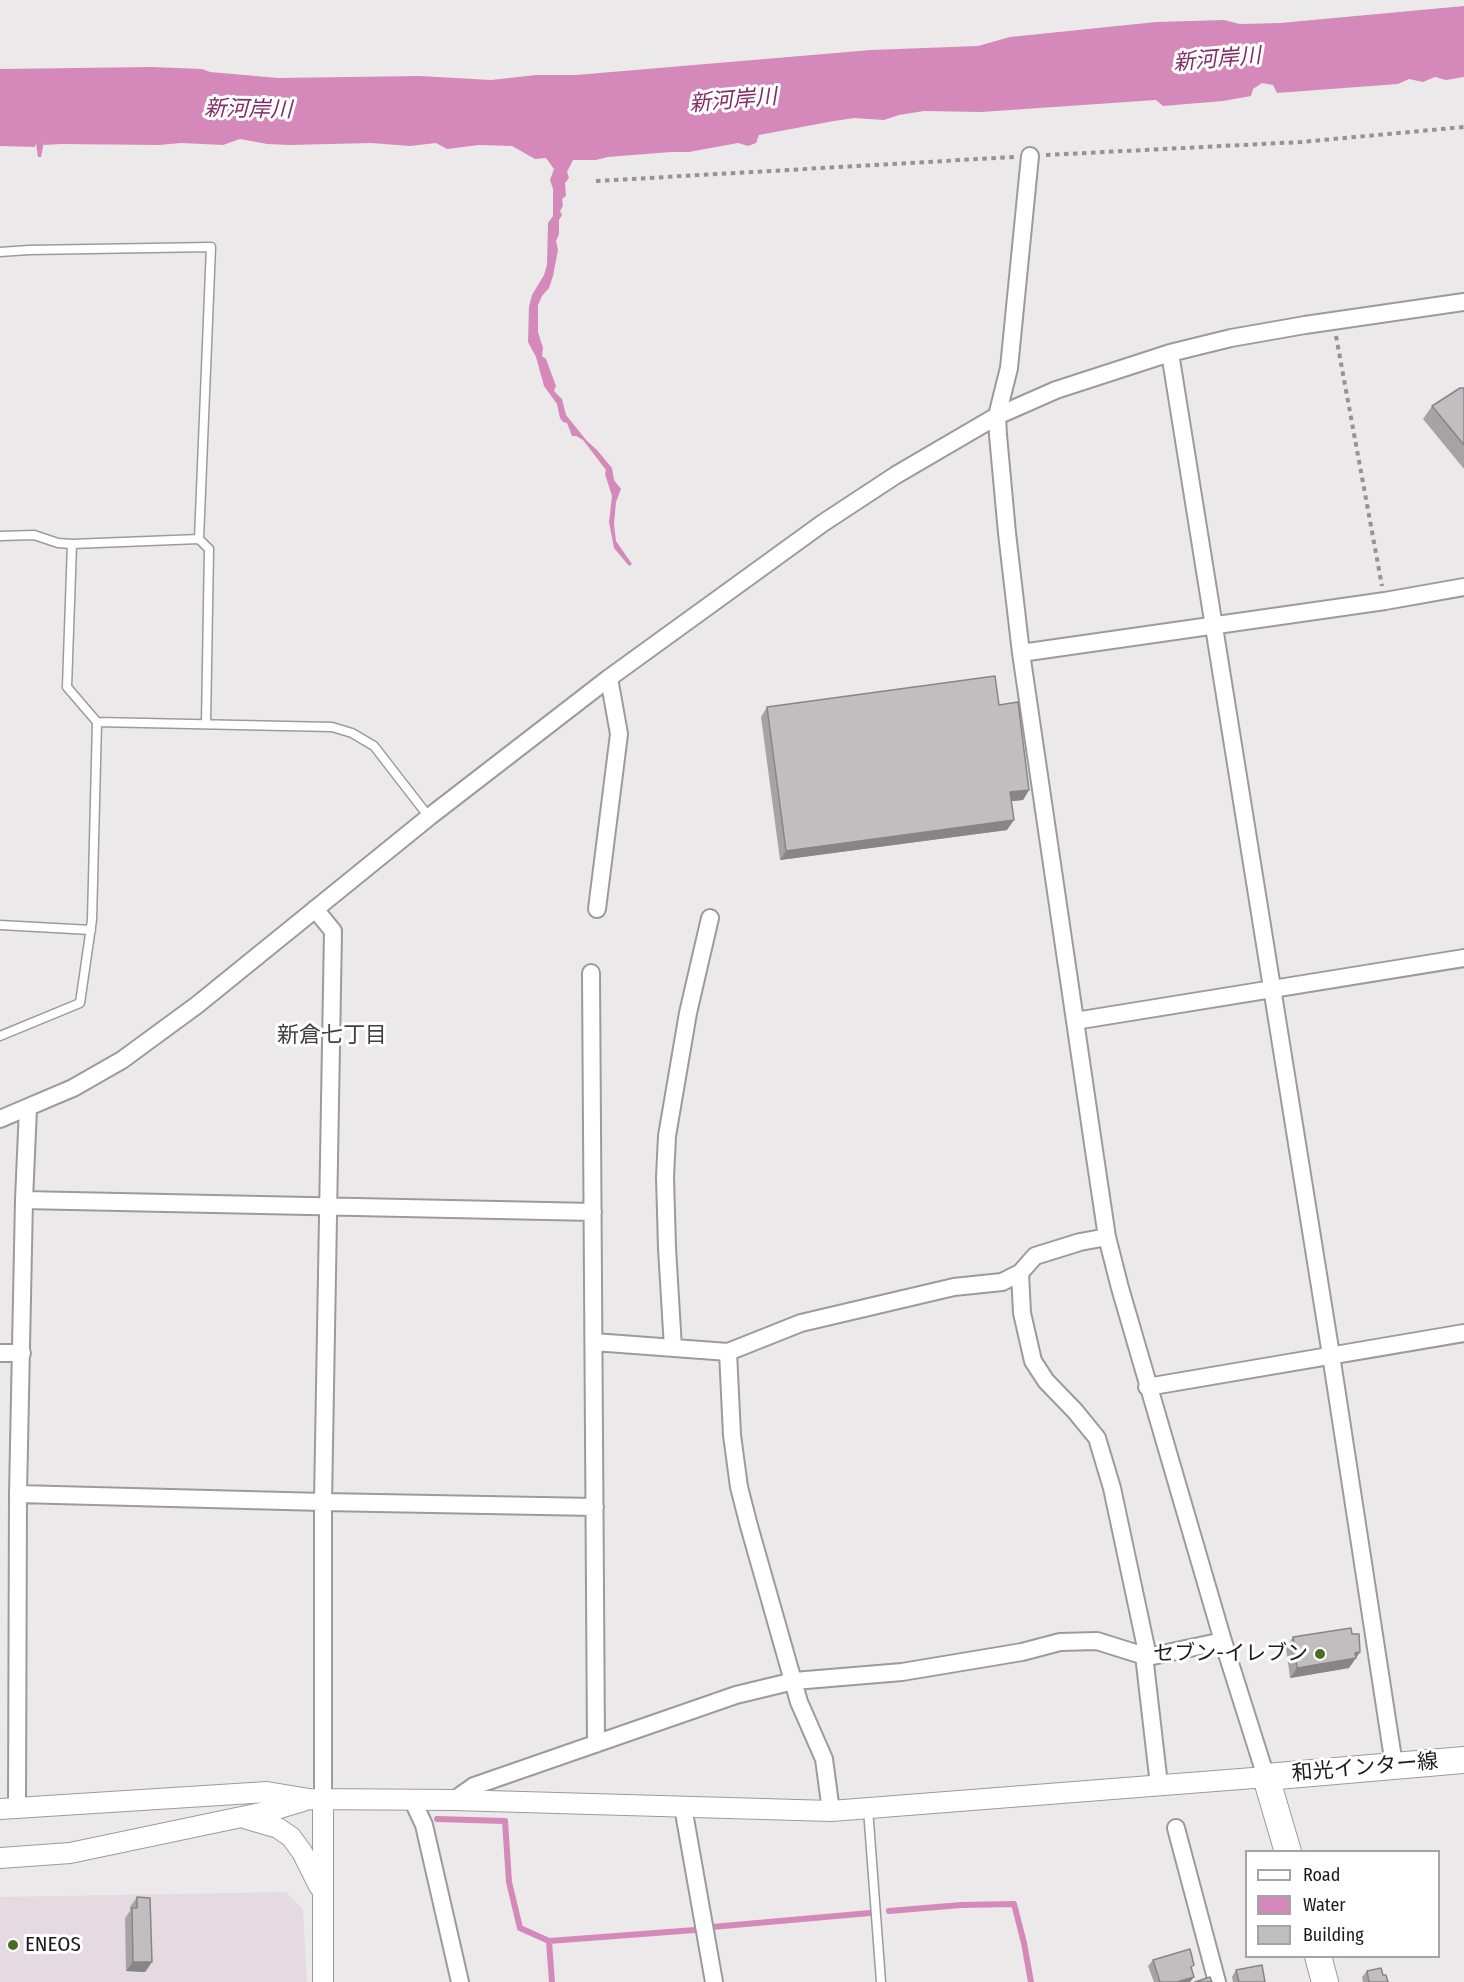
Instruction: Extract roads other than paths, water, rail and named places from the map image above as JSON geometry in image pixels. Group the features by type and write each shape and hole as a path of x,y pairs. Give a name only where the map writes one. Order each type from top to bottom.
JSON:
{"main road":[{"name":"和光インター線","path":"1266,1777 1464,1760"},
{"path":"1266,1777 1288,1850"},
{"path":"1319,1958 1325,1982"}],"street":[{"path":"28,1108 9,1808 267,1792 316,1799 412,1799 831,1810 1266,1777 1148,1387 1107,1238 1021,652 1000,467 998,416 1009,368 1030,156"},
{"path":"0,1119 73,1088 123,1060 197,1005 429,817 609,678 824,523 896,475 998,416 1056,390 1170,353 1231,338 1464,302"},
{"path":"1170,353 1331,1355 1394,1765"},
{"path":"1021,652 1215,626 1464,587"},
{"path":"597,909 620,734 609,678"},
{"path":"315,909 333,931 316,1799 322,1892 323,1982"},
{"path":"673,1348 667,1248 665,1177 667,1136 688,1013 710,918"},
{"path":"1075,1021 1464,958"},
{"path":"591,973 596,1744"},
{"path":"24,1200 592,1212"},
{"path":"594,1342 728,1352 801,1323 954,1287 1002,1282 1020,1273 1035,1256 1080,1242 1107,1238"},
{"path":"1020,1273 1022,1313 1033,1361 1046,1381 1097,1438 1112,1488 1146,1656 1159,1785"},
{"path":"1148,1387 1464,1333"},
{"path":"728,1352 732,1435 740,1487 749,1526 800,1702 824,1759 831,1810"},
{"path":"0,1353 22,1353"},
{"path":"18,1494 595,1507"},
{"path":"454,1800 474,1786 736,1695 794,1681 902,1672 1022,1652 1060,1642 1097,1641 1146,1656 1223,1641"},
{"path":"0,1858 70,1853 270,1812 316,1799"},
{"path":"412,1799 424,1825 460,1982"},
{"path":"683,1806 714,1982"},
{"path":"232,1818 254,1820 285,1832 302,1852 322,1892"},
{"path":"1176,1828 1218,1982"}],"lane":[{"path":"0,252 211,247 200,539 209,549 206,724"},
{"path":"0,536 34,535 58,543 72,544 200,539"},
{"path":"0,1036 80,1003 91,930 97,722 67,687 72,544"},
{"path":"97,722 332,727 352,733 374,746 429,817"},
{"path":"0,926 91,930"},
{"path":"868,1808 881,1982"}],"water":[{"name":"新河岸川","path":"1464,6 1464,77 1446,80 1435,77 1423,82 1409,79 1398,84 1277,93 1273,85 1262,83 1253,89 1251,96 1223,101 1163,106 1156,100 981,112 924,111 884,120 854,118 759,135 756,143 748,146 738,143 689,152 573,160 567,172 569,178 565,183 566,196 562,199 563,206 560,211 562,215 556,241 558,250 553,276 549,288 538,305 538,332 543,348 542,356 546,359 556,386 554,391 562,399 566,415 612,468 614,480 621,489 616,502 614,524 616,541 632,564 629,566 614,548 609,522 612,496 605,474 606,470 583,440 572,436 567,423 560,418 557,404 544,386 536,357 528,342 529,307 532,295 547,265 548,223 553,216 553,189 550,180 554,169 546,158 535,159 512,146 479,145 447,149 436,143 410,146 371,143 290,145 240,139 223,145 181,143 44,145 44,142 41,157 38,157 36,143 35,147 0,146 0,69 152,67 202,69 210,72 278,78 419,76 491,80 871,50 978,46 1010,37 1156,22 1224,20 1240,24 1280,23"}],"waterway":[{"path":"437,1819 505,1821 509,1882 520,1928 549,1941 695,1930"},
{"path":"889,1911 961,1905 1014,1904 1031,1982"},
{"path":"712,1927 870,1913"},
{"path":"549,1941 552,1982"}],"place":[{"name":"セブン-イレブン","path":"1320,1654"},
{"name":"ENEOS","path":"13,1945"}],"district":[{"name":"新倉七丁目","path":"332,1036"}]}
